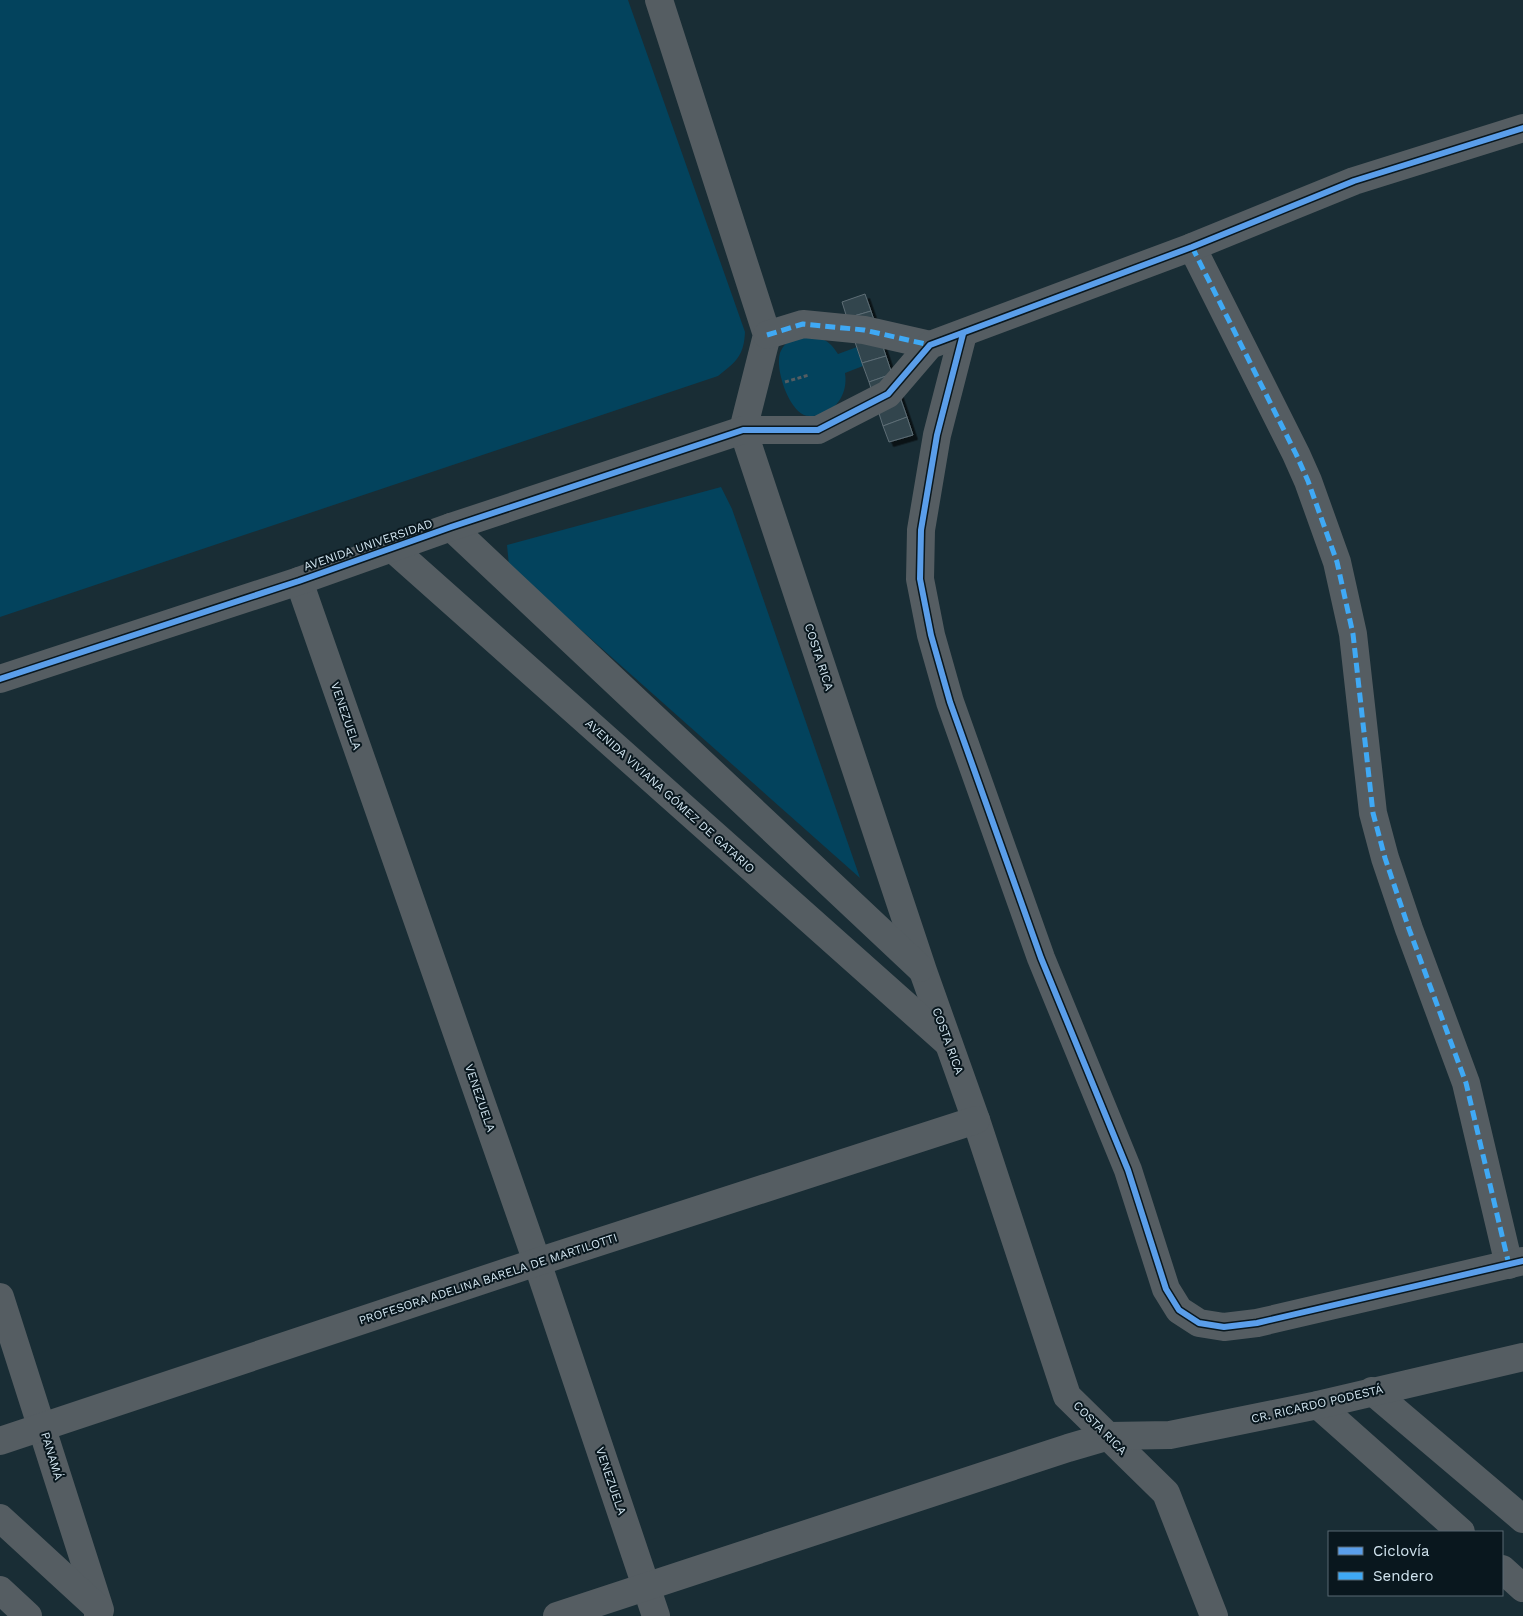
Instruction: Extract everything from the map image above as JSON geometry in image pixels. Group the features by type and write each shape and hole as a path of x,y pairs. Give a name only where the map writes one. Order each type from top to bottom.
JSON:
{"street":[{"path":"659,0 767,335 743,430"},
{"path":"767,335 803,324 864,330 930,345 1192,247 1354,181 1523,128"},
{"path":"962,334 937,435 922,530 920,579 924,598 950,702 1041,958 1128,1170 1166,1289 1179,1310 1199,1323 1224,1327 1257,1323 1516,1263 1466,1082 1409,929 1385,858 1373,813 1354,634 1337,562 1308,481 1296,454 1192,247"},
{"name":"AVENIDA UNIVERSIDAD","path":"0,679 299,581 451,527 743,430 818,430 888,394 930,345"},
{"name":"COSTA RICA","path":"743,430 1067,1396 1166,1493 1214,1616"},
{"path":"451,527 923,971"},
{"name":"AVENIDA VIVIANA GÓMEZ DE GATARIO","path":"392,548 948,1043"},
{"name":"VENEZUELA","path":"299,581 538,1262 656,1616"},
{"name":"PROFESORA ADELINA BARELA DE MARTILOTTI","path":"0,1441 538,1262 976,1120"},
{"name":"PANAMÁ","path":"0,1297 43,1426 101,1614"},
{"name":"CR. RICARDO PODESTÁ","path":"557,1616 1109,1436 1170,1435 1318,1405 1523,1358"},
{"path":"1372,1392 1523,1519"},
{"path":"1318,1405 1460,1531"},
{"path":"0,1518 101,1614"},
{"path":"1503,1569 1523,1588"},
{"path":"0,1590 28,1616"}],"shaded area":[{"path":"0,0 628,0 745,332 741,353 730,367 718,376 0,617"},
{"path":"796,336 815,337 825,340 838,354 857,347 863,366 845,373 845,387 840,399 832,409 820,415 808,416 798,411 788,397 781,378 779,368 780,353 786,343"},
{"path":"721,487 732,509 860,878 509,566 507,545"}],"building":[{"path":"865,294 871,311 847,318 842,302"},
{"path":"871,311 886,356 862,363 847,318"},
{"path":"886,356 892,374 869,382 862,363"},
{"path":"892,374 907,417 883,426 869,382"},
{"path":"907,417 913,435 889,442 883,426"}],"marked path":[{"path":"1192,247 1296,454 1308,481 1337,562 1353,634 1373,813 1385,858 1409,929 1466,1083 1509,1265"},
{"path":"767,335 803,324 864,330 930,345"}],"cycle path":[{"path":"0,679 299,581 451,527 743,430 818,430 888,394 930,345 1192,247 1354,181 1523,128"},
{"path":"963,334 937,435 921,530 920,579 931,635 950,702 1041,958 1128,1170 1166,1289 1179,1310 1199,1323 1224,1327 1257,1323 1523,1261"}]}
